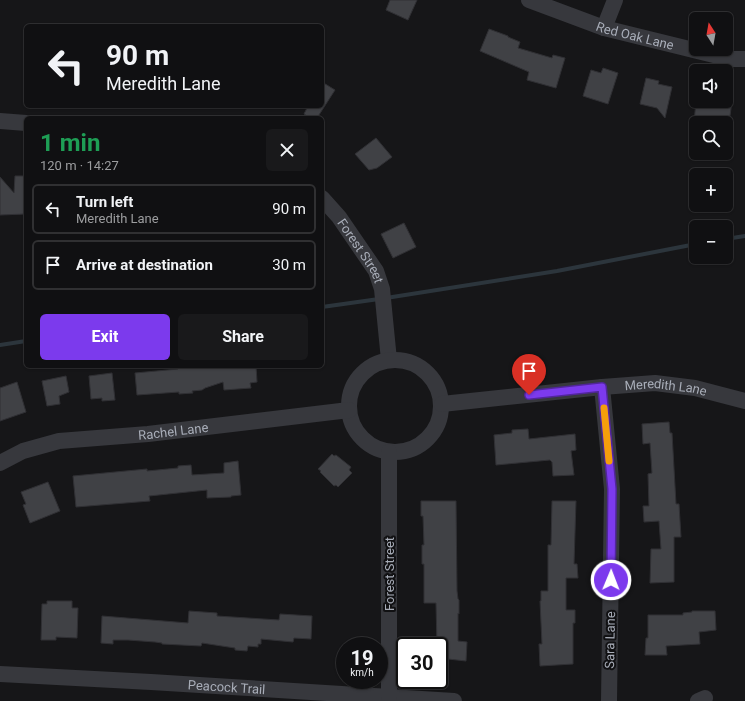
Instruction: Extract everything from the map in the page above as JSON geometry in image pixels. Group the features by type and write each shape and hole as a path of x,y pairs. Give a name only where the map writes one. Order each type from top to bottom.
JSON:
{"street":[{"name":"Red Oak Lane","path":"529,0 604,28 730,59 745,59"},
{"path":"604,28 615,0"},
{"path":"0,121 24,123"},
{"name":"Forest Street","path":"324,200 339,217 376,271 382,288 389,360"},
{"path":"389,360 405,360 419,366 431,376 439,389 442,404 440,420 432,434 420,445 405,451 389,452 366,442 358,433 352,422 349,410 350,396 355,383 364,372 376,364 389,360"},
{"name":"Meredith Lane","path":"442,404 602,387 655,383 695,388 745,401"},
{"name":"Sara Lane","path":"602,387 612,489 609,701"},
{"name":"Rachel Lane","path":"0,463 23,452 59,441 148,434 349,410"},
{"name":"Forest Street","path":"389,452 389,697"},
{"name":"Peacock Trail","path":"0,674 454,701"}],"building":[{"path":"390,0 417,0 408,20 386,10"},
{"path":"489,29 520,42 518,48 552,58 553,55 565,58 556,88 527,80 529,72 480,51"},
{"path":"603,68 618,73 608,104 583,96 591,70 601,73"},
{"path":"646,78 659,81 658,84 672,87 665,118 657,108 640,104"},
{"path":"324,83 335,90 324,107"},
{"path":"307,108 323,108 318,116 307,116 304,114"},
{"path":"695,108 731,108 730,116 695,116"},
{"path":"376,138 392,157 377,168 369,170 355,154"},
{"path":"15,176 24,176 24,214 0,215 0,177 14,193"},
{"path":"404,223 416,247 393,258 381,234"},
{"path":"256,368 257,382 250,383 251,388 224,390 223,382 202,390 192,391 193,393 179,394 179,392 137,395 135,373 178,369"},
{"path":"112,373 115,400 102,401 102,398 91,399 89,376"},
{"path":"66,376 69,392 59,396 60,404 47,406 42,381"},
{"path":"17,382 26,412 0,421 0,388"},
{"path":"669,422 670,433 672,433 676,504 679,504 681,537 674,537 674,582 650,583 651,549 661,549 659,521 644,522 643,506 649,506 648,474 652,473 650,443 643,444 642,424"},
{"path":"528,429 529,439 575,434 576,450 571,451 574,475 553,476 552,462 550,460 496,465 494,435 512,433 512,430"},
{"path":"332,454 334,456 336,455 351,467 349,470 352,473 338,487 336,485 334,486 318,469"},
{"path":"238,461 241,495 207,498 207,490 149,496 150,501 76,507 73,476 147,469 147,471 178,468 178,466 191,465 192,475 224,473 224,463"},
{"path":"48,482 60,511 30,523 23,505 26,504 21,492"},
{"path":"421,501 456,501 457,591 459,600 458,641 467,642 466,661 448,659 448,637 437,637 436,603 424,603 424,564 422,564 422,545 424,545 423,516 421,516"},
{"path":"552,501 576,501 574,564 577,564 578,578 566,578 566,610 575,610 575,623 573,623 573,664 540,666 539,644 542,644 540,601 541,591 548,591 548,545 551,545"},
{"path":"47,601 72,601 72,608 78,608 77,638 56,637 56,640 41,640 42,604 47,604"},
{"path":"189,611 217,613 217,616 279,620 280,614 312,616 311,639 294,638 293,642 261,639 261,644 258,644 258,647 248,646 247,651 202,643 201,646 113,640 113,644 101,643 102,616 188,623"},
{"path":"692,611 715,611 716,630 699,632 700,644 666,646 667,655 645,655 646,638 648,638 648,615 683,615 683,613"}],"waterway":[{"path":"733,238 745,236"},
{"path":"386,298 557,271 689,245"},
{"path":"324,307 379,299"},
{"path":"0,345 24,341"}],"slow traffic":[{"path":"604,408 609,461"}],"route":[{"path":"529,395 602,387 612,489 611,580"}]}
